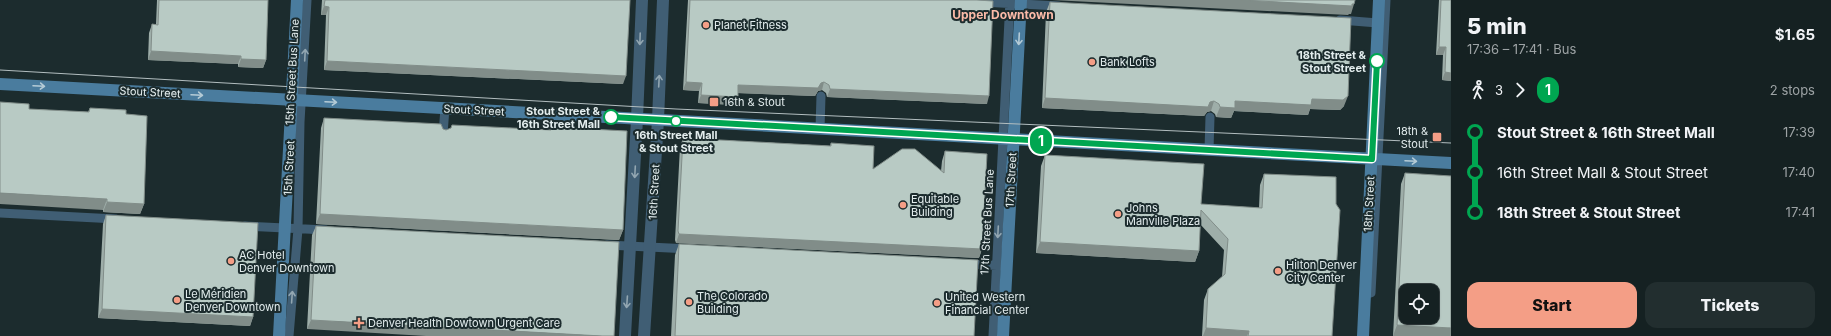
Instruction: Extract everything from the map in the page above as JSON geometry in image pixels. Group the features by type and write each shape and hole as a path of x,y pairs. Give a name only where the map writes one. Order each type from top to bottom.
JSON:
{"main road":[{"name":"15th Street","path":"279,336 285,228 297,100 297,0"},
{"name":"18th Street","path":"1363,336 1375,160 1379,0"},
{"name":"17th Street","path":"1003,336 1002,266 1015,2"},
{"name":"Stout Street","path":"0,84 1451,163"}],"street":[{"name":"16th Street","path":"625,336 638,119 642,0"},
{"name":"16th Street","path":"644,336 658,120 663,0"}],"lane":[{"name":"15th Street Bus Lane","path":"289,336 298,229 297,100 308,0"},
{"path":"1368,336 1375,160 1386,0"},
{"path":"972,2 1015,2 1068,7"},
{"path":"1008,139 1005,109 1015,2"},
{"path":"1331,20 1378,23"},
{"path":"820,129 821,96"},
{"path":"443,134 445,108"},
{"path":"1209,150 1210,117"},
{"path":"0,213 123,220"},
{"path":"236,225 333,231"},
{"path":"595,244 700,250"},
{"path":"958,264 1002,266"},
{"name":"17th Street Bus Lane","path":"993,336 1002,266"}],"building":[{"path":"159,0 268,0 266,60 241,59 241,56 151,51 152,24 158,25"},
{"path":"325,0 630,0 626,76 327,61 329,7 324,6"},
{"path":"690,0 993,1 989,96 830,89 829,85 824,82 821,83 818,88 738,85 738,97 701,95 702,83 686,82"},
{"path":"1241,0 1355,0 1352,6"},
{"path":"1441,0 1451,0 1451,73 1445,72 1446,47 1439,47"},
{"path":"1050,2 1351,18 1348,96 1343,100 1312,99 1311,105 1235,101 1235,108 1220,107 1219,104 1214,101 1210,102 1208,107 1045,98"},
{"path":"0,102 29,104 29,109 89,112 90,108 126,110 126,114 147,116 144,204 107,202 107,199 0,193"},
{"path":"324,118 441,124 443,129 446,130 451,128 452,125 551,130 551,127 627,131 623,230 320,214"},
{"path":"683,138 831,146 831,143 874,146 873,169 902,149 915,149 944,173 945,151 987,154 982,249 679,234"},
{"path":"1045,155 1204,164 1201,204 1262,208 1264,174 1336,177 1336,204 1340,210 1332,336 1248,336 1249,331 1206,328 1208,289 1225,274 1228,239 1201,210 1199,251 1040,242"},
{"path":"1405,173 1451,176 1451,328 1397,325 1399,287 1399,324 1439,324 1439,284 1399,284"},
{"path":"106,215 258,223 253,317 102,309"},
{"path":"316,226 619,242 614,336 311,320"},
{"path":"679,244 978,260 974,336 675,336"}],"tram line":[{"path":"0,70 676,109 1451,143"}],"bus line":[{"name":"1","path":"611,117 1372,159 1377,61"}],"place":[{"name":"Planet Fitness","path":"706,25"},
{"name":"18th Street & Stout Street","path":"1377,61"},
{"name":"Bank Lofts","path":"1092,62"},
{"name":"16th & Stout","path":"714,102"},
{"name":"Stout Street & 16th Street Mall","path":"611,117"},
{"name":"16th Street Mall & Stout Street","path":"676,121"},
{"name":"18th & Stout","path":"1437,137"},
{"name":"Equitable Building","path":"903,205"},
{"name":"Johns Manville Plaza","path":"1118,214"},
{"name":"AC Hotel Denver Downtown","path":"231,261"},
{"name":"Hilton Denver City Center","path":"1278,271"},
{"name":"Le Méridien Denver Downtown","path":"177,300"},
{"name":"The Colorado Building","path":"689,302"},
{"name":"United Western Financial Center","path":"937,303"},
{"name":"Denver Health Dowtown Urgent Care","path":"359,323"}],"district":[{"name":"Upper Downtown","path":"1003,14"}]}
